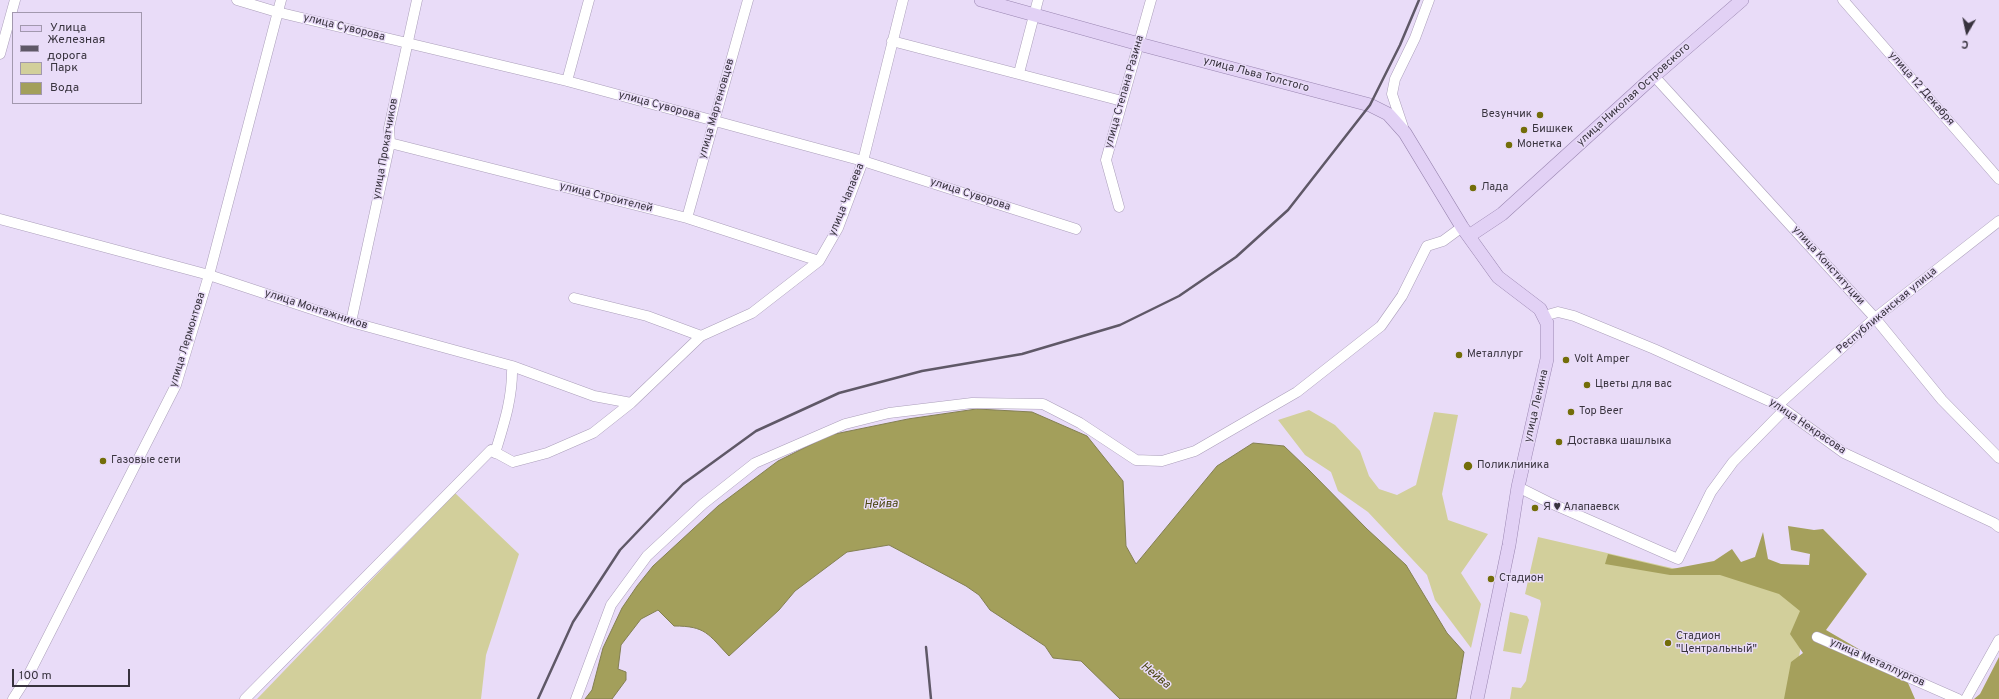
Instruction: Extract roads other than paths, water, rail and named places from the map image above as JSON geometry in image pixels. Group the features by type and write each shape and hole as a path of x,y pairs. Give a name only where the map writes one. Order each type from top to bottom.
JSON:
{"main road":[{"name":"улица Льва Толстого","path":"981,0 1139,44 1370,105 1388,114 1405,133 1466,231"},
{"name":"улица Николая Островского","path":"1466,231 1502,214 1654,76 1742,0"},
{"path":"1466,231 1498,277 1540,310 1544,316"},
{"name":"улица Ленина","path":"1478,696 1509,545 1518,487 1547,359 1547,323 1544,316"}],"street":[{"path":"0,54 15,0"},
{"name":"улица Суворова","path":"237,0 277,12 567,81 863,161 1076,228"},
{"name":"улица Лермонтова","path":"13,699 36,660 176,385 209,275 281,0"},
{"name":"улица Прокатчиков","path":"351,322 390,142 389,128 417,0"},
{"path":"567,81 589,0"},
{"name":"улица Мартеновцев","path":"687,218 748,0"},
{"name":"улица Чапаева","path":"495,453 513,462 547,453 593,433 631,403 701,336 752,313 819,261 838,228 863,161 903,0"},
{"path":"1019,73 1038,0"},
{"name":"улица Степана Разина","path":"1119,208 1106,160 1151,0"},
{"path":"1405,133 1396,111 1392,94 1395,79 1415,38 1429,0"},
{"name":"улица 12 Декабря","path":"1843,0 1999,179"},
{"path":"892,41 1122,101"},
{"name":"улица Конституции","path":"1654,76 1875,318 1942,400 1999,458"},
{"name":"улица Строителей","path":"390,142 687,218 819,261"},
{"name":"улица Монтажников","path":"0,219 209,275 351,322 512,366 594,396 631,403"},
{"name":"Республиканская улица","path":"1518,487 1548,502 1678,559 1711,492 1733,462 1781,408 1875,318 1999,221"},
{"path":"576,699 611,605 647,556 703,504 755,463 845,424 889,413 972,403 1043,404 1080,423 1136,460 1162,461 1194,451 1296,392 1381,326 1402,296 1427,246 1466,231"},
{"path":"574,298 648,316 701,336"},
{"name":"улица Некрасова","path":"1544,316 1558,312 1574,316 1654,349 1781,408 1844,453 1994,523 1999,527"},
{"path":"245,699 491,450 495,453 508,412 512,382 512,366"},
{"name":"улица Металлургов","path":"1817,637 1958,699"},
{"path":"1966,699 1999,640"}],"water":[{"name":"Нейва","path":"977,409 1032,412 1087,436 1123,481 1126,546 1136,564 1217,466 1253,443 1284,446 1367,529 1406,565 1447,633 1464,652 1456,699 1120,699 1081,661 1053,658 1045,646 990,610 979,595 966,586 889,545 847,552 795,591 779,610 729,656 706,633 685,626 674,626 658,610 641,619 621,645 618,669 626,672 626,680 612,699 585,699 592,690 603,648 622,608 653,566 718,506 778,461 830,435 908,419"}],"railway":[{"path":"538,699 573,622 620,550 683,484 756,431 839,393 922,371 1022,354 1120,325 1179,296 1236,257 1288,210 1370,105 1400,45 1419,0"},
{"path":"926,647 931,699"}],"place":[{"name":"Везунчик","path":"1540,115"},
{"name":"Бишкек","path":"1524,130"},
{"name":"Монетка","path":"1509,145"},
{"name":"Лада","path":"1473,188"},
{"name":"Металлург","path":"1459,355"},
{"name":"Volt Amper","path":"1566,360"},
{"name":"Цветы для вас","path":"1587,385"},
{"name":"Top Beer","path":"1571,412"},
{"name":"Доставка шашлыка","path":"1559,442"},
{"name":"Газовые сети","path":"103,461"},
{"name":"Поликлиника","path":"1468,466"},
{"name":"Я ♥ Алапаевск","path":"1535,508"},
{"name":"Стадион","path":"1491,579"},
{"name":"Стадион \"Центральный\"","path":"1668,643"}]}
